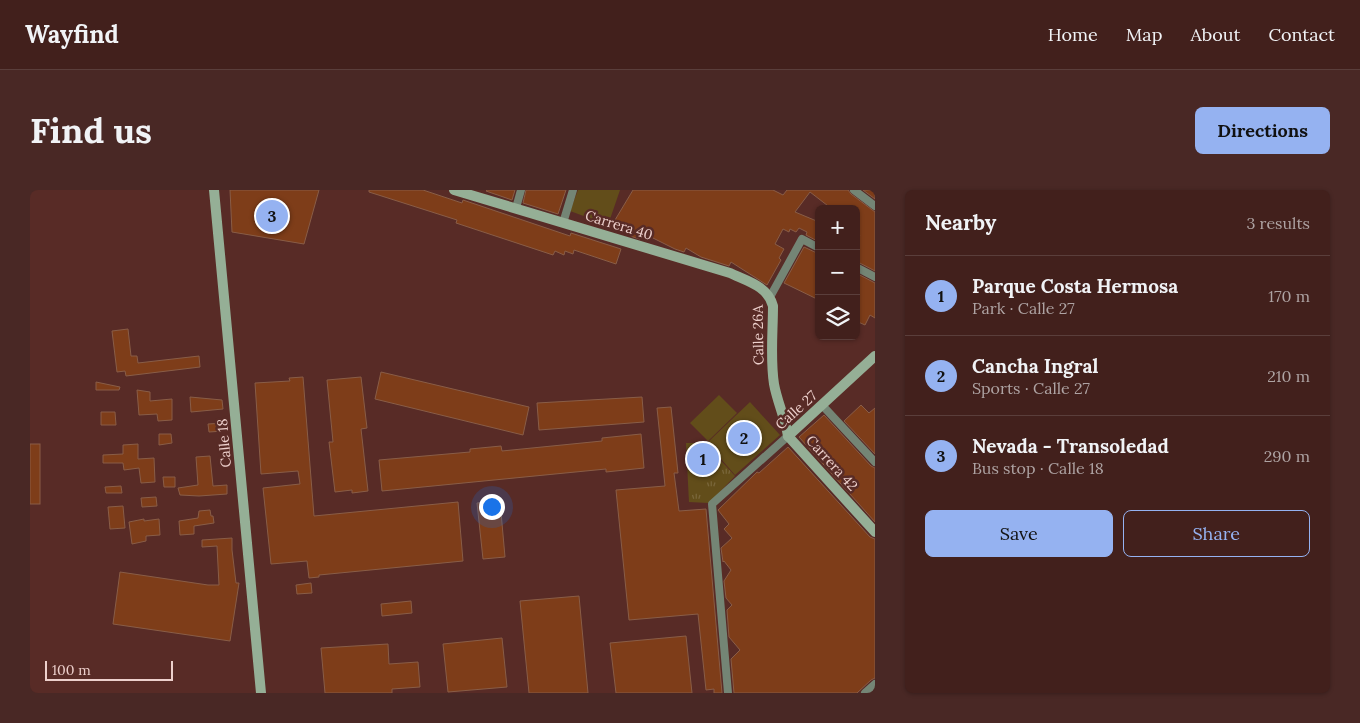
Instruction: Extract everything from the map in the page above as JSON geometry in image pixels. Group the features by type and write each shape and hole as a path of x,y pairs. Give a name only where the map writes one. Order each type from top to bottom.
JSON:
{"street":[{"name":"Calle 18","path":"214,190 261,693"},
{"name":"Carrera 40","path":"454,190 473,193 563,223 730,273 756,284 770,296"},
{"path":"516,208 521,190"},
{"path":"563,223 573,190"},
{"path":"854,190 875,206"},
{"name":"Calle 26A","path":"788,436 772,372 773,306 770,296 802,239 815,246"},
{"path":"860,269 875,277"},
{"name":"Calle 27","path":"728,693 712,504 875,356"},
{"path":"822,405 875,462"},
{"name":"Carrera 42","path":"788,436 875,532"},
{"path":"865,693 875,684"}],"green space":[{"path":"578,190 620,190 608,225 570,211"},
{"path":"719,395 737,413 708,441 690,423"},
{"path":"750,402 780,435 735,475 707,443"},
{"path":"686,443 705,443 735,476 709,503 689,502"}],"building":[{"path":"230,190 319,190 304,244 232,232"},
{"path":"369,190 423,190 462,203 463,200 570,236 571,233 621,249 616,264 574,250 573,254 565,251 564,255 555,251 553,255 456,223 457,220 369,192"},
{"path":"487,190 515,190 512,200"},
{"path":"526,190 566,190 558,214 523,203"},
{"path":"633,190 773,190 783,195 787,190 848,190 875,212 875,271 860,263 860,205 827,205 810,192 795,212 815,220 815,240 806,235 807,232 799,228 796,232 790,229 789,232 783,229 775,244 784,249 779,258 781,260 767,285 731,262 729,266 701,257 686,248 684,252 643,233 640,239 633,237 612,225"},
{"path":"863,190 875,190 875,199"},
{"path":"804,247 815,252 815,298 784,283"},
{"path":"860,275 875,283 875,318 870,315 865,325 860,323"},
{"path":"128,329 131,356 137,356 138,363 199,356 200,367 126,376 125,371 117,372 112,331"},
{"path":"381,372 529,407 523,435 375,399"},
{"path":"303,377 314,516 458,502 463,561 319,575 319,577 309,578 307,561 271,564 263,488 300,484 298,471 261,474 255,383 290,381 289,378"},
{"path":"361,377 367,428 361,429 368,491 352,493 352,490 335,492 329,442 333,442 327,380"},
{"path":"96,382 120,387 119,390 96,390"},
{"path":"137,390 150,392 150,401 172,399 172,420 158,421 157,414 139,415"},
{"path":"190,397 222,400 223,409 191,412"},
{"path":"642,397 644,422 539,430 537,403"},
{"path":"861,405 869,413 875,408 875,454 844,421"},
{"path":"671,407 678,473 674,473 679,511 706,509 722,693 714,693 714,689 706,690 698,614 629,620 616,490 665,486 657,408"},
{"path":"101,412 115,412 116,425 101,425"},
{"path":"824,415 875,468 875,522 799,437"},
{"path":"224,423 224,431 209,432 208,424"},
{"path":"159,434 171,434 172,443 159,445"},
{"path":"641,434 644,468 606,472 606,469 382,491 379,460 470,452 470,449 501,446 502,451 602,441 602,438"},
{"path":"30,444 40,444 40,504 30,504"},
{"path":"138,444 138,459 154,458 155,482 141,483 139,468 124,470 123,463 103,463 103,455 123,454 123,445"},
{"path":"788,447 870,537 875,539 875,678 857,693 734,693 731,659 740,650 729,637 727,610 732,605 726,598 724,581 731,570 723,562 721,548 732,538 724,529 729,524 718,510 757,472 759,473"},
{"path":"210,456 213,486 227,485 227,494 180,495 178,488 198,485 196,457"},
{"path":"163,477 175,477 175,487 164,487"},
{"path":"121,486 122,493 106,493 105,487"},
{"path":"156,497 157,506 142,507 141,498"},
{"path":"500,501 505,557 483,559 477,503"},
{"path":"123,506 125,528 110,529 108,507"},
{"path":"210,510 214,523 194,526 194,534 180,535 179,521 198,518 199,511"},
{"path":"144,519 144,521 159,519 160,535 146,536 146,541 132,544 129,522"},
{"path":"232,538 236,583 239,583 230,641 113,624 120,572 219,585 217,546 202,547 202,540"},
{"path":"311,583 312,593 297,594 296,585"},
{"path":"579,596 588,693 529,693 520,601"},
{"path":"411,601 412,613 382,616 381,604"},
{"path":"686,636 692,693 616,693 610,643"},
{"path":"502,638 507,687 448,692 443,644"},
{"path":"388,644 389,664 418,662 420,687 392,689 392,693 325,693 321,648"}],"place":[{"name":"Nevada - Transoledad","path":"272,216"},
{"name":"Cancha Ingral","path":"744,438"},
{"name":"Parque Costa Hermosa","path":"703,459"}]}
